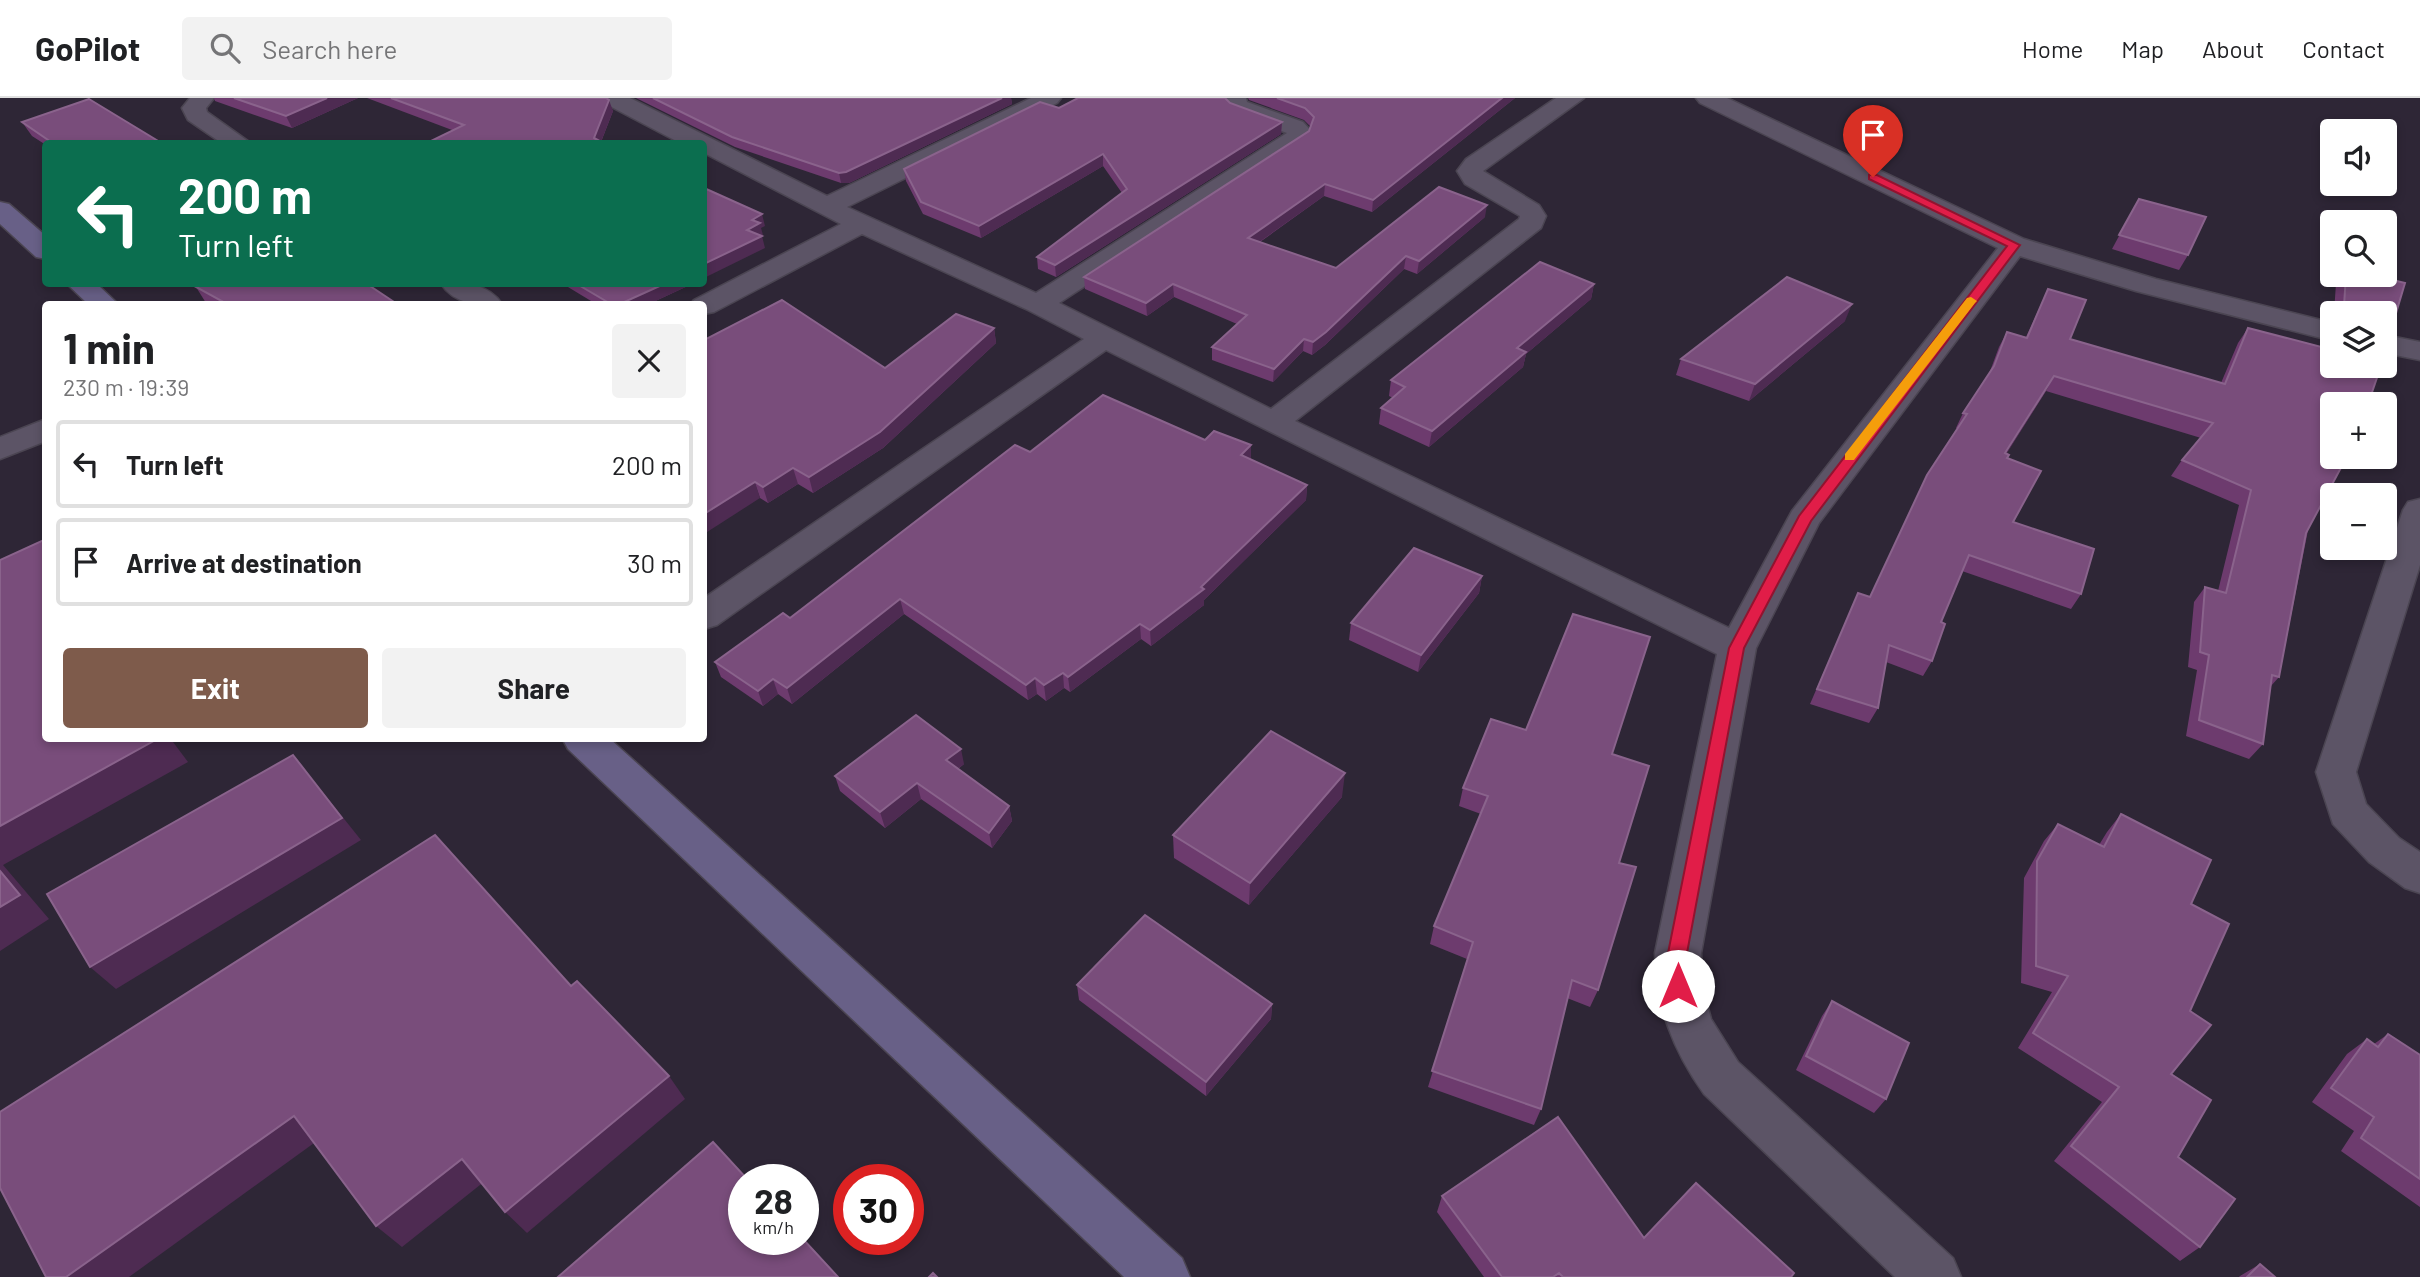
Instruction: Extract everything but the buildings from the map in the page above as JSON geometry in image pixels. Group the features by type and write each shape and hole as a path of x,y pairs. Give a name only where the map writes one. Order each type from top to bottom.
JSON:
{"street":[{"path":"202,98 194,108 196,115 234,140"},
{"path":"612,98 695,140"},
{"path":"828,206 1049,98"},
{"path":"1038,304 1298,136 1299,131 1295,127 1239,107 1233,102 1234,98"},
{"path":"1273,423 1532,222 1534,216 1530,211 1474,179 1470,171 1475,164 1572,98"},
{"path":"1708,98 2014,245 2146,285 2320,329"},
{"path":"707,146 861,224 1038,304 1273,423 1737,648"},
{"path":"0,210 42,247"},
{"path":"707,304 861,224"},
{"path":"1934,1277 1721,1078 1699,1049 1685,1017 1678,986 1678,953 1737,648 1804,519 2014,245"},
{"path":"84,287 101,301"},
{"path":"460,287 483,301"},
{"path":"707,614 1103,339"},
{"path":"2397,346 2420,351"},
{"path":"0,449 42,431"},
{"path":"2420,510 2336,772 2348,812 2385,850 2420,875"},
{"path":"586,742 1163,1277"}],"slow traffic":[{"path":"1850,457 1971,301"}],"route":[{"path":"1678,986 1678,953 1737,648 1804,519 2014,245 1873,177"}]}
